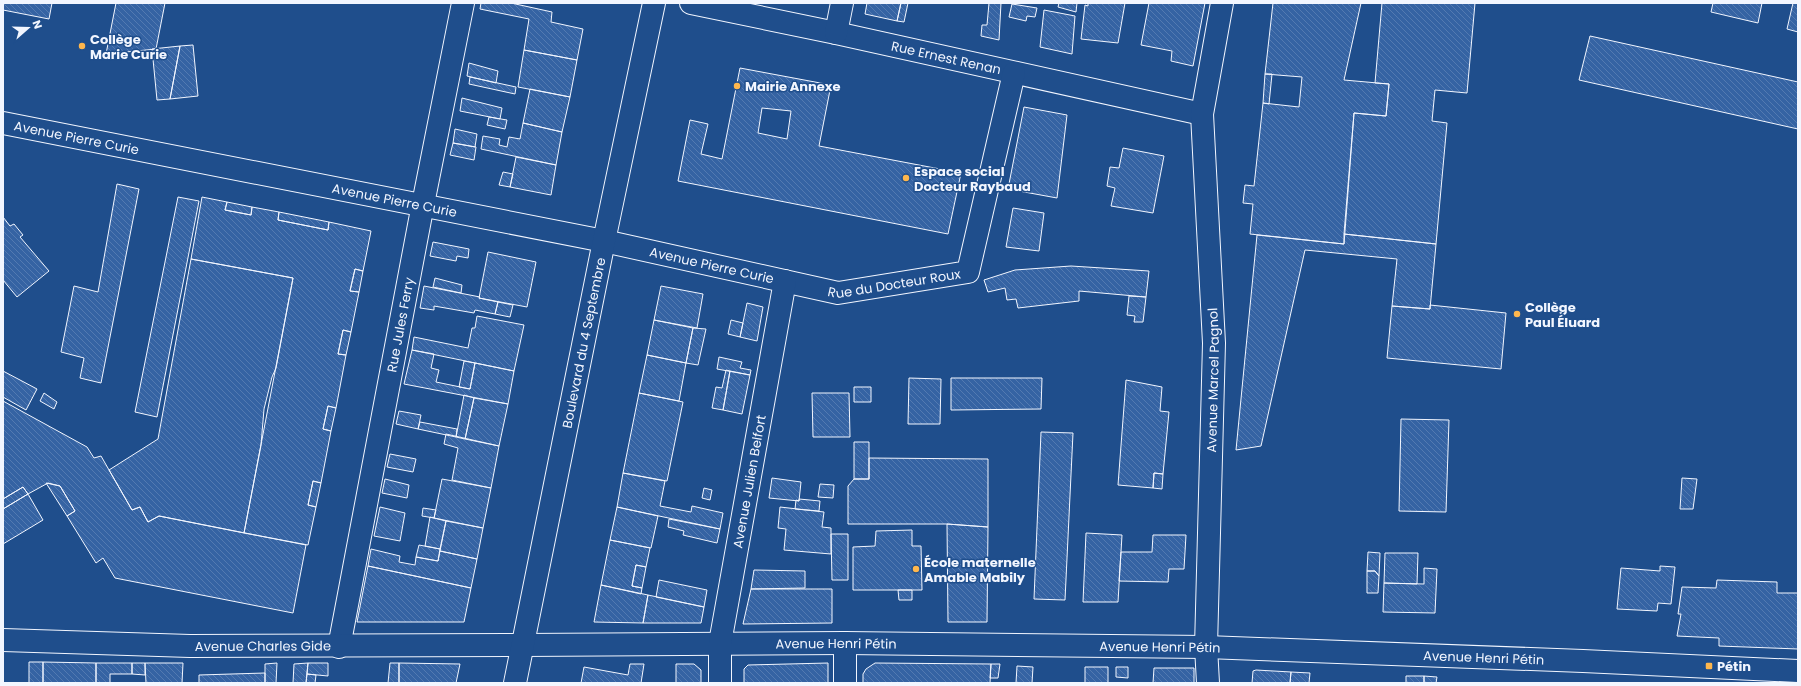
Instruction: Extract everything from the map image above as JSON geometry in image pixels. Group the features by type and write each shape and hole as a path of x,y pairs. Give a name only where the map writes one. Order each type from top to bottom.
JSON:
{"street":[{"name":"Rue Jules Ferry","path":"339,646 423,204 463,3"},
{"name":"Boulevard du 4 Septembre","path":"515,683 604,241 654,3"},
{"name":"Rue Ernest Renan","path":"691,3 836,33 1202,114"},
{"path":"836,33 842,3"},
{"name":"Avenue Marcel Pagnol","path":"1208,683 1206,647 1214,343 1202,114 1222,3"},
{"name":"Rue du Docteur Roux","path":"784,281 838,293 968,272 1014,73"},
{"name":"Avenue Pierre Curie","path":"3,123 423,204 604,241 784,281"},
{"name":"Avenue Julien Belfort","path":"720,683 720,643 784,281"},
{"name":"Avenue Charles Gide","path":"3,640 190,646 522,645"},
{"path":"845,642 845,683"},
{"name":"Avenue Henri Pétin","path":"522,645 845,642 1206,647 1583,661 1798,671"}],"building":[{"path":"3,3 52,3 49,19 3,10"},
{"path":"116,3 165,3 156,49 106,54"},
{"path":"481,3 511,3 552,12 551,22 583,29 577,60 524,50 529,19 480,9"},
{"path":"867,3 901,3 897,21 865,14"},
{"path":"901,3 908,3 904,22 897,21"},
{"path":"989,3 1001,3 999,40 981,36 982,25 987,25"},
{"path":"1059,3 1077,3 1076,12 1058,7"},
{"path":"1088,3 1125,3 1118,43 1081,39 1085,5 1088,6"},
{"path":"1149,3 1205,3 1193,66 1171,61 1172,51 1141,45"},
{"path":"1273,3 1361,3 1344,80 1389,84 1386,116 1354,113 1344,244 1250,234 1253,204 1243,203 1245,185 1254,186 1263,103 1299,107 1302,77 1265,74"},
{"path":"1382,3 1475,3 1467,93 1435,90 1432,121 1447,123 1436,244 1344,234 1354,113 1386,116 1389,84 1375,83"},
{"path":"1713,3 1762,3 1758,23 1711,12"},
{"path":"1793,3 1798,3 1798,32 1787,29"},
{"path":"1012,4 1037,8 1035,17 1027,16 1026,21 1009,17"},
{"path":"1044,10 1075,16 1072,54 1040,47"},
{"path":"1590,36 1798,82 1798,129 1579,80"},
{"path":"193,45 198,96 170,99 180,46"},
{"path":"180,46 170,99 157,100 152,49"},
{"path":"524,50 577,60 570,97 518,87"},
{"path":"469,63 498,71 496,83 467,76"},
{"path":"740,68 831,85 819,146 961,173 948,234 678,181 690,120 708,124 701,154 722,159","holes":["762,108 791,111 787,139 758,133"]},
{"path":"1265,74 1272,74 1269,104 1263,103"},
{"path":"470,77 516,87 515,94 469,84"},
{"path":"530,89 570,97 562,132 523,123"},
{"path":"462,98 502,108 500,119 460,111"},
{"path":"1024,107 1067,115 1057,198 1008,189"},
{"path":"489,117 507,120 505,129 487,125"},
{"path":"523,123 562,132 556,165 481,149 483,136 500,139 499,145 507,147 509,137 520,139"},
{"path":"455,129 477,134 475,147 453,143"},
{"path":"453,143 476,147 474,160 450,155"},
{"path":"1123,148 1164,156 1153,213 1111,206 1115,188 1107,186 1110,167 1119,168"},
{"path":"516,157 556,165 551,195 510,187"},
{"path":"503,172 513,174 510,187 499,185"},
{"path":"117,184 139,189 101,383 80,378 84,358 61,352 74,286 98,292"},
{"path":"178,197 199,201 157,417 135,412"},
{"path":"202,197 227,202 225,210 251,215 252,207 279,212 278,220 328,230 329,222 371,231 363,271 355,269 350,291 359,292 351,332 343,330 338,354 346,355 336,408 328,406 323,429 331,431 321,483 313,481 308,505 316,507 308,545 244,533 293,278 191,259"},
{"path":"227,202 252,207 251,215 225,210"},
{"path":"1013,208 1044,213 1039,251 1006,247"},
{"path":"279,212 329,222 328,230 278,220"},
{"path":"3,217 10,226 14,224 23,235 20,237 49,271 17,297 3,280"},
{"path":"1344,234 1436,244 1430,309 1392,306 1397,259 1305,250 1261,446 1236,450 1257,235 1344,244"},
{"path":"433,242 469,249 468,258 457,256 456,261 430,256"},
{"path":"488,252 536,262 527,307 479,298"},
{"path":"191,259 293,278 276,368 272,377 264,409 261,445 244,533 159,516 148,522 140,507 132,510 109,470 158,439"},
{"path":"1071,266 1149,271 1146,297 1079,291 1079,301 1018,308 1016,299 1007,300 1005,288 988,292 984,280 1015,270"},
{"path":"355,269 363,271 359,292 350,291"},
{"path":"435,278 462,285 461,293 433,287"},
{"path":"424,286 498,302 495,314 475,310 474,313 434,306 434,310 420,308"},
{"path":"661,286 703,294 697,328 654,320"},
{"path":"1129,296 1146,297 1143,322 1134,322 1135,316 1127,315"},
{"path":"498,302 513,305 510,317 495,314"},
{"path":"747,303 763,307 757,341 740,337"},
{"path":"1430,305 1506,313 1501,369 1387,358 1392,306 1430,309"},
{"path":"477,316 524,325 514,371 412,350 414,337 468,348 472,328 475,328"},
{"path":"654,320 693,328 686,363 647,355"},
{"path":"731,320 743,323 740,337 728,334"},
{"path":"693,328 706,329 698,365 686,363"},
{"path":"343,330 351,332 346,355 338,354"},
{"path":"412,350 434,354 431,368 439,370 436,382 470,389 475,363 514,371 508,404 404,384"},
{"path":"647,355 686,363 679,401 639,393"},
{"path":"719,357 742,362 740,368 751,370 750,375 717,369"},
{"path":"464,361 475,363 470,389 459,387"},
{"path":"726,370 730,371 723,410 712,408 716,387 722,388"},
{"path":"3,371 37,389 26,410 3,397"},
{"path":"730,371 750,375 742,414 723,410"},
{"path":"909,378 941,379 940,424 908,424"},
{"path":"951,378 1042,378 1041,409 951,410"},
{"path":"1126,380 1162,387 1160,411 1169,412 1163,474 1154,473 1153,488 1118,485"},
{"path":"854,387 871,387 871,402 854,402"},
{"path":"44,393 57,402 54,409 40,401"},
{"path":"639,393 683,402 667,481 623,473"},
{"path":"812,393 849,393 850,437 813,437"},
{"path":"464,395 474,398 465,439 456,437"},
{"path":"474,398 508,404 499,446 465,439"},
{"path":"3,401 87,447 94,458 101,456 132,510 140,507 148,522 159,516 306,545 293,613 115,578 103,558 96,563 67,516 75,511 60,486 48,483 28,494 23,487 3,499"},
{"path":"328,406 336,408 331,431 323,429"},
{"path":"399,411 421,415 418,429 396,424"},
{"path":"1401,419 1449,420 1446,512 1399,511"},
{"path":"420,422 457,429 456,437 418,429"},
{"path":"1041,432 1073,433 1065,600 1034,599"},
{"path":"446,434 499,446 491,488 452,480 458,448 444,444"},
{"path":"854,442 869,442 869,479 854,479"},
{"path":"390,454 416,459 413,472 387,467"},
{"path":"869,458 988,459 988,527 947,524 848,524 848,486 854,479 869,479"},
{"path":"623,473 665,481 660,506 691,512 692,506 723,513 720,529 617,507"},
{"path":"1154,473 1163,474 1162,489 1153,488"},
{"path":"772,478 801,482 799,501 769,498"},
{"path":"1682,478 1697,479 1693,509 1680,509"},
{"path":"385,479 409,485 407,498 382,493"},
{"path":"442,479 491,488 483,528 434,518"},
{"path":"313,481 321,483 316,507 308,505"},
{"path":"46,483 60,486 75,511 67,516"},
{"path":"820,484 834,485 833,498 818,497"},
{"path":"23,487 28,494 3,509 3,499"},
{"path":"704,488 712,490 710,500 702,498"},
{"path":"28,494 43,520 3,544 3,509"},
{"path":"799,499 820,501 819,511 795,509 796,500 799,501"},
{"path":"380,507 405,513 400,541 374,536"},
{"path":"617,507 658,516 651,548 610,540"},
{"path":"780,507 824,512 822,527 831,528 831,554 784,550 786,529 778,528"},
{"path":"423,508 436,510 434,518 422,516"},
{"path":"430,517 446,521 440,549 425,546"},
{"path":"669,519 720,529 717,543 683,535 684,531 668,527"},
{"path":"446,521 483,528 477,559 440,551"},
{"path":"947,524 988,527 987,622 948,622"},
{"path":"912,530 912,546 921,546 922,590 853,590 853,547 875,546 876,531"},
{"path":"1086,533 1122,535 1118,602 1083,602"},
{"path":"831,534 848,534 848,580 832,580"},
{"path":"1153,535 1186,535 1184,569 1169,569 1168,582 1119,581 1121,552 1152,552"},
{"path":"610,540 650,548 646,567 636,565 632,586 642,588 641,594 601,585"},
{"path":"419,545 440,549 438,561 416,557"},
{"path":"371,549 400,556 399,562 415,565 416,557 438,561 440,551 477,559 471,588 368,566"},
{"path":"1368,552 1380,553 1379,576 1375,571 1367,571"},
{"path":"1385,553 1418,553 1417,584 1384,583"},
{"path":"636,565 646,567 642,588 632,586"},
{"path":"368,566 471,588 464,622 357,622"},
{"path":"1660,566 1675,567 1671,604 1658,603 1657,611 1617,609 1621,568 1660,571"},
{"path":"1424,568 1437,569 1435,613 1383,612 1384,583 1424,584"},
{"path":"754,570 805,571 805,588 751,589"},
{"path":"1367,571 1375,571 1379,576 1378,593 1367,593"},
{"path":"659,580 707,590 704,607 656,597"},
{"path":"1717,580 1777,582 1777,593 1798,593 1798,649 1719,646 1719,638 1677,636 1681,614 1678,614 1682,587 1716,588"},
{"path":"601,585 648,595 643,623 594,622"},
{"path":"751,589 832,589 832,623 743,624"},
{"path":"898,590 912,590 912,600 899,600"},
{"path":"648,595 704,607 701,623 643,623"},
{"path":"29,662 43,662 43,683 29,683"},
{"path":"43,662 96,663 96,683 43,683"},
{"path":"96,663 132,663 132,674 110,674 110,683 96,683"},
{"path":"132,663 145,663 145,675 132,674"},
{"path":"145,663 183,663 182,683 146,683"},
{"path":"277,663 276,683 265,683 265,664"},
{"path":"308,663 306,683 293,683 294,664"},
{"path":"308,663 328,663 328,676 307,674"},
{"path":"390,663 399,663 399,683 388,683"},
{"path":"399,663 460,664 456,683 399,683"},
{"path":"828,663 828,683 744,683 744,669 748,665"},
{"path":"875,663 991,664 990,683 863,683 863,674 866,669"},
{"path":"630,664 644,664 641,683 581,683 584,667 628,675"},
{"path":"676,664 694,664 701,670 701,683 676,683"},
{"path":"991,664 1000,664 998,678 990,678"},
{"path":"1017,666 1033,667 1032,683 1016,683"},
{"path":"1085,667 1108,667 1108,683 1085,683"},
{"path":"1116,667 1128,667 1128,678 1116,677"},
{"path":"1154,668 1194,668 1194,683 1153,683"},
{"path":"1253,671 1291,672 1290,683 1252,683"},
{"path":"1291,672 1310,673 1309,683 1290,683"},
{"path":"265,673 265,683 199,683 199,675"},
{"path":"307,674 316,675 315,683 306,683"},
{"path":"1406,676 1424,676 1424,683 1406,683"},
{"path":"1424,676 1437,677 1436,683 1424,683"}],"place":[{"name":"Collège Marie Curie","path":"82,46"},
{"name":"Mairie Annexe","path":"737,86"},
{"name":"Espace social Docteur Raybaud","path":"906,178"},
{"name":"Collège Paul Éluard","path":"1517,314"},
{"name":"École maternelle Amable Mabily","path":"916,569"},
{"name":"Pétin","path":"1709,666"}]}
